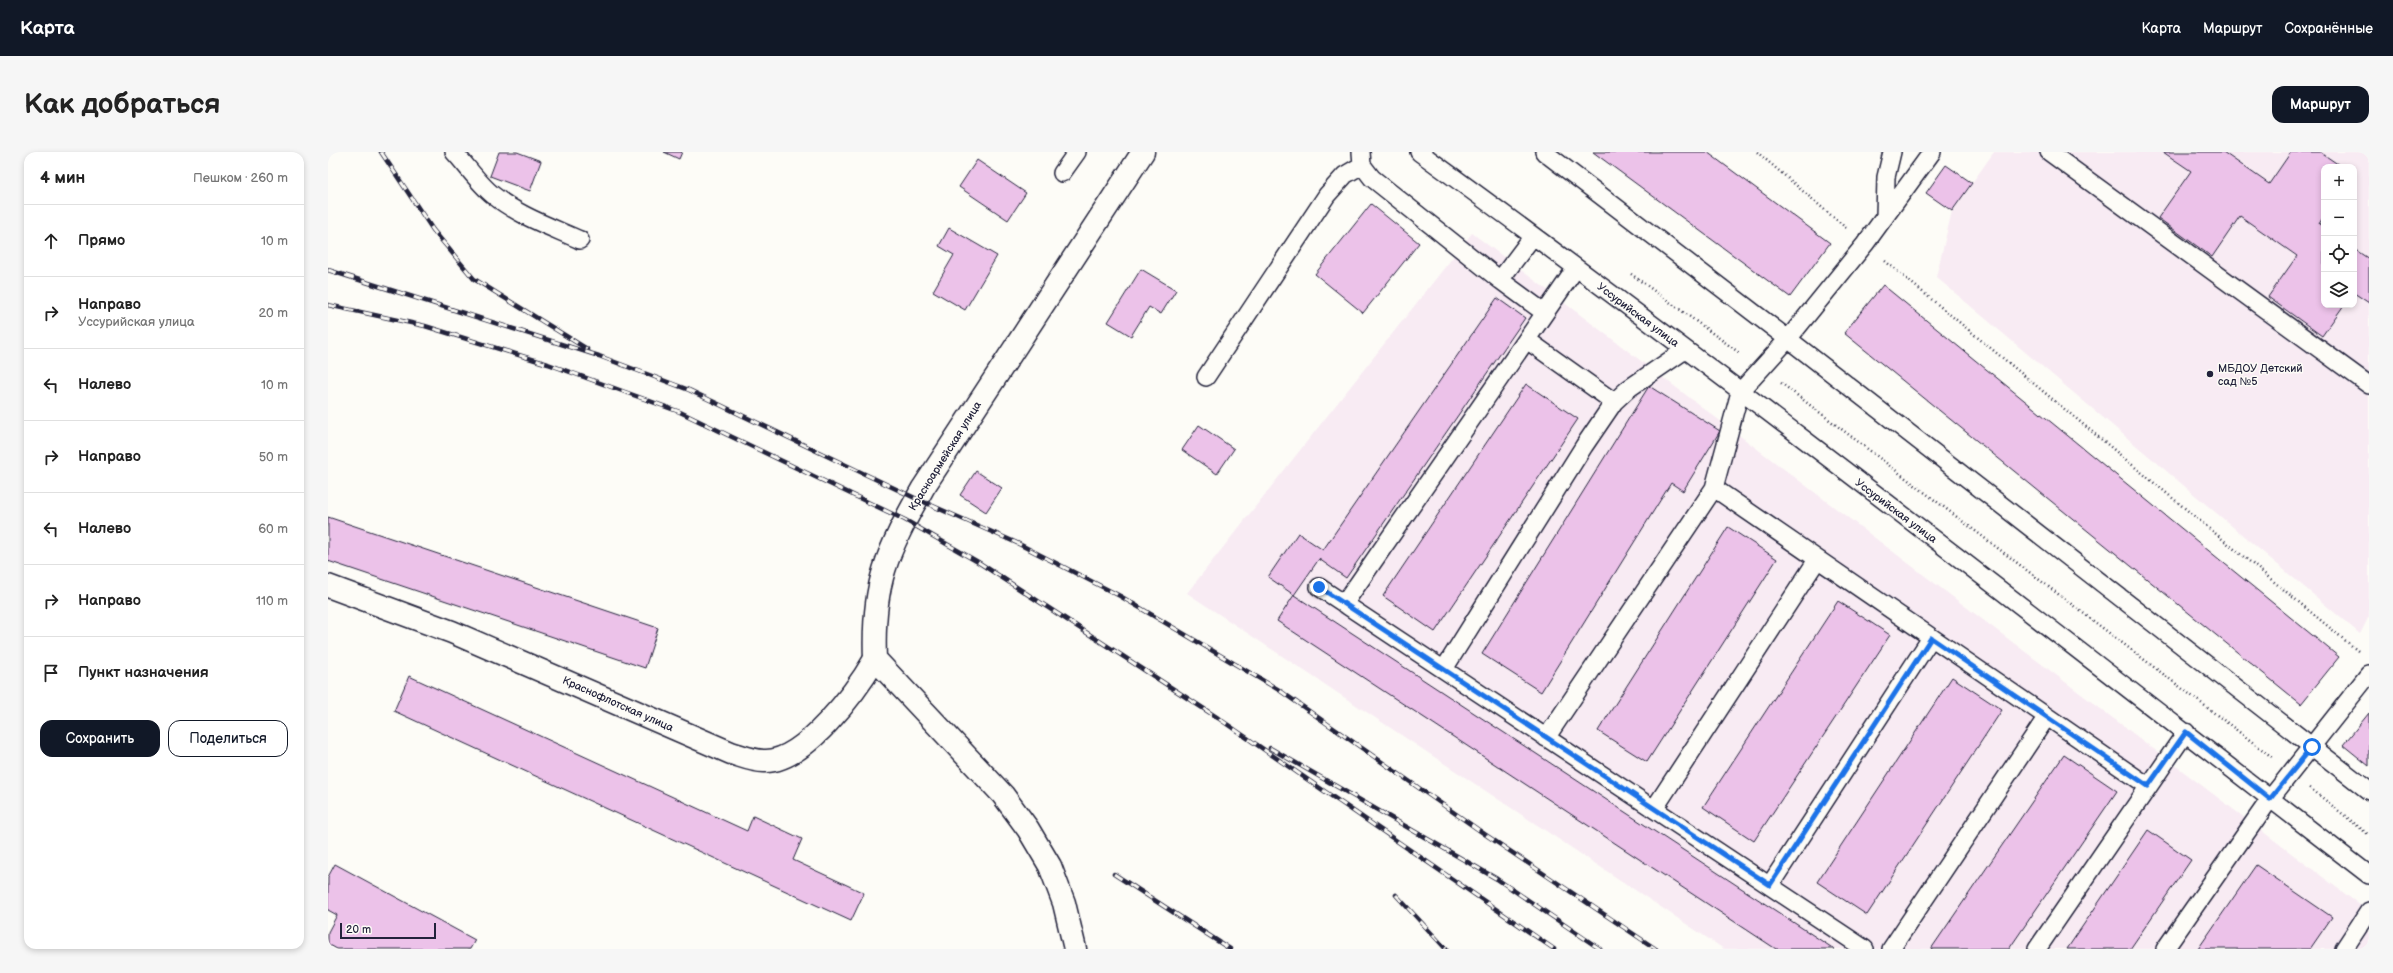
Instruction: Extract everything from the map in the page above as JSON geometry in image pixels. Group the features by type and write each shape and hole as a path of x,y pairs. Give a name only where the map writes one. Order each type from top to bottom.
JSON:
{"main road":[{"name":"Красноармейская улица","path":"875,659 874,625 877,596 883,568 892,543 931,475 1143,152"},
{"name":"Краснофлотская улица","path":"328,586 452,632 731,753 765,761 781,757 798,748 821,729 857,688 875,659"},
{"path":"875,659 1002,795 1028,829 1050,866 1064,903 1075,949"}],"lane":[{"path":"454,152 492,194 505,204 526,216 580,240"},
{"path":"1062,173 1077,152"},
{"name":"Уссурийская улица","path":"1419,152 1685,350 2186,732 2369,875"},
{"path":"1544,152 1788,339 2369,791"},
{"path":"1885,217 1886,177 1892,152"},
{"path":"1546,738 1714,488 1740,392 1788,339 1865,244 1932,152"},
{"path":"2049,152 2369,385"},
{"path":"1206,377 1327,195 1362,158 1372,178 1500,280 1545,313"},
{"path":"1500,280 1533,236"},
{"path":"1344,604 1576,268"},
{"path":"1527,340 1614,402"},
{"path":"1444,669 1584,446 1614,402 1628,389 1685,350"},
{"path":"1714,488 2046,718 2148,786"},
{"path":"1654,809 1818,560"},
{"path":"1319,587 1865,949"},
{"path":"1770,885 1931,638"},
{"path":"2165,949 2270,799 2369,674"},
{"path":"1891,949 2046,718"},
{"path":"2037,949 2186,732"},
{"path":"2344,949 2369,911"}],"path":[{"path":"1757,152 1865,244 2363,655"},
{"path":"1628,272 1762,369 2291,772 2369,835"}],"shaded area":[{"name":"МБДОУ Детский сад №5","path":"1994,152 2369,152 2369,616 2360,634 1936,277 1952,211"},
{"path":"1472,233 2369,912 2369,949 1724,949 1187,593"}],"building":[{"path":"499,152 517,152 541,161 530,191 490,176"},
{"path":"664,152 682,152 679,159"},
{"path":"1593,152 1707,152 1830,243 1790,297"},
{"path":"2163,152 2223,152 2269,184 2291,152 2320,152 2338,164 2321,164 2321,221 2319,224 2321,225 2321,308 2342,308 2322,336 2268,297 2297,256 2240,216 2212,257 2158,218 2191,171"},
{"path":"977,160 1026,193 1008,220 959,187"},
{"path":"1946,165 1972,183 1952,211 1926,193"},
{"path":"1371,204 1419,243 1363,313 1315,274"},
{"path":"949,228 997,256 965,310 933,291 954,255 939,246"},
{"path":"2357,251 2369,259 2369,303 2357,295"},
{"path":"1141,269 1176,290 1161,314 1149,307 1131,336 1108,322"},
{"path":"1883,285 2339,657 2301,704 1844,333"},
{"path":"1497,298 1525,318 1346,578 1319,559 1294,595 1268,577 1298,533 1323,550"},
{"path":"1526,384 1578,419 1435,632 1383,596"},
{"path":"1649,386 1720,431 1683,491 1671,483 1541,692 1482,654"},
{"path":"1199,425 1234,449 1217,474 1182,450"},
{"path":"976,471 1002,488 986,512 960,495"},
{"path":"328,517 658,628 645,668 328,561"},
{"path":"1728,527 1777,559 1647,762 1598,731"},
{"path":"1294,595 1834,949 1776,949 1277,621"},
{"path":"1838,601 1890,635 1754,841 1703,807"},
{"path":"409,676 747,831 753,816 802,839 793,860 864,893 851,921 394,711"},
{"path":"1952,677 2002,710 1867,915 1817,882"},
{"path":"2369,713 2369,766 2343,745"},
{"path":"2064,755 2117,791 2009,949 1931,949"},
{"path":"2148,830 2191,860 2130,949 2067,949"},
{"path":"335,864 475,940 470,949 337,949 328,944 328,932 337,915 328,910 328,877"},
{"path":"2256,865 2332,917 2310,949 2198,949"}],"railway":[{"path":"381,152 433,230 474,279 587,349"},
{"path":"328,270 599,356 689,390 917,499 1017,543 1120,596 1279,690 1486,835 1656,949"},
{"path":"328,305 425,326 548,364 680,412 905,520 978,562 1218,718 1554,949"},
{"path":"1270,748 1497,879 1600,949"},
{"path":"1114,874 1230,949"},
{"path":"1396,895 1446,949"}],"place":[{"name":"МБДОУ Детский сад №5","path":"2210,374"}],"route":[{"path":"1319,587 1770,885 1931,638 2046,718 2148,786 2186,732 2270,799 2312,747"}]}
